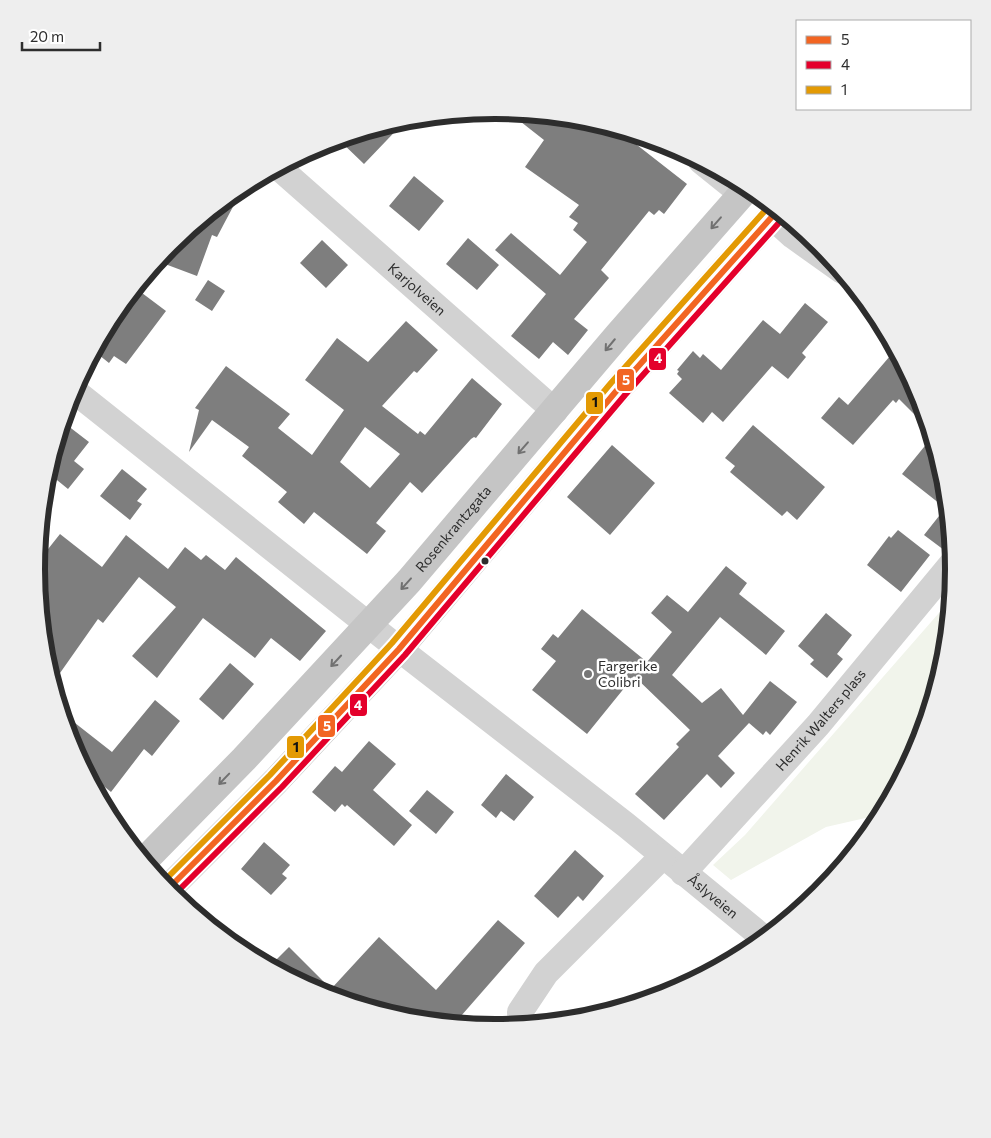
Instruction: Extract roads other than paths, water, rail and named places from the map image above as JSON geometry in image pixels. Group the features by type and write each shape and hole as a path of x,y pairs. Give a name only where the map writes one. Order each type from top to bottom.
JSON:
{"main road":[{"name":"Rosenkrantzgata","path":"149,856 231,772 369,625 743,192"},
{"path":"174,884 276,781 399,649 618,390 774,215"}],"street":[{"name":"Karjolveien","path":"283,172 555,411"},
{"path":"779,219 793,236 817,253"},
{"name":"Åslyveien","path":"80,395 399,649 626,825 759,935"},
{"name":"Henrik Walters plass","path":"683,873 818,725 946,571"},
{"path":"520,1019 520,1012 546,973 663,856"}],"place":[{"name":"Fargerike Colibri","path":"588,674"}]}
